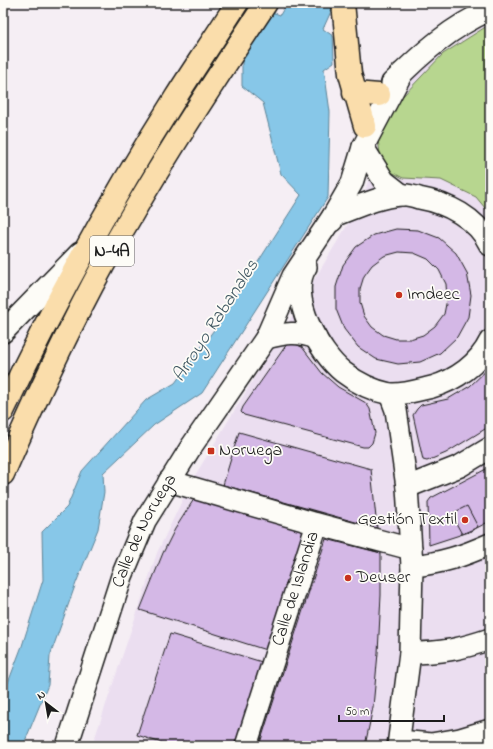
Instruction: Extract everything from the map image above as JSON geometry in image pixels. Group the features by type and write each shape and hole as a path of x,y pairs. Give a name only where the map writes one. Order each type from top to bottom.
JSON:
{"main road":[{"name":"N-4A","path":"3,474 52,364 93,284 167,158 266,3"},
{"path":"343,3 350,74 365,126"},
{"name":"N-4A","path":"3,411 64,287 168,110 234,8"},
{"path":"354,92 379,95"}],"street":[{"path":"402,195 384,181 363,147 365,126 370,113 379,95 423,53 453,31 490,10"},
{"path":"363,147 402,73"},
{"name":"Calle de Noruega","path":"266,338 280,326 300,292 303,272 342,213 363,147"},
{"path":"342,213 370,202 402,195 438,201 465,216 486,237 490,245"},
{"name":"Calle de Noruega","path":"67,746 122,576 145,521 169,481 266,338 293,276 342,213"},
{"path":"3,332 92,239"},
{"path":"300,292 307,322 327,354 342,371 360,384 390,394 444,384 467,369 486,349 490,341"},
{"path":"266,338 286,332 306,334 316,338"},
{"path":"390,394 396,410 407,487 412,557 410,653 399,744 431,744 460,739 490,730"},
{"path":"407,487 460,466 490,448"},
{"path":"169,481 317,524"},
{"name":"Calle de Islandia","path":"246,746 317,524 412,557 438,564 462,557 490,544"},
{"path":"410,653 435,653 460,649 490,639"}],"shaded area":[{"path":"490,20 490,746 92,746 157,553 191,482 362,201 371,172 377,134 390,104 416,72"}],"green space":[{"path":"487,26 490,26 490,214 476,197 441,180 403,178 382,167 378,140 400,99 443,54"}],"water":[{"path":"287,3 333,3 333,7 323,29 333,36 334,62 324,69 330,112 328,197 202,393 154,425 103,473 104,492 98,529 76,583 50,656 48,685 23,746 3,746 3,696 22,646 43,580 42,532 67,507 82,471 146,400 175,383 219,323 301,195 281,174 263,103 242,86 242,59 272,12 280,15"}],"building":[{"path":"396,229 418,230 439,238 456,253 467,273 471,295 468,317 457,337 440,353 420,362 398,364 376,359 358,347 344,329 336,309 336,287 343,265 356,247 374,235","holes":["399,252 414,253 428,259 439,270 446,284 447,299 444,314 435,326 423,335 410,339 396,339 383,335 372,327 364,316 360,303 360,289 364,276 372,265 384,256"]},
{"path":"287,344 295,344 302,347 322,373 338,387 366,403 370,409 375,433 372,443 368,447 363,447 244,415 241,412"},
{"path":"490,367 490,426 446,453 427,461 423,460 413,415 417,409 421,405 448,399 470,386"},
{"path":"239,432 371,469 377,528 223,485"},
{"path":"490,467 490,521 469,532 429,545 428,502 431,498"},
{"path":"196,496 306,527 266,650 140,610 163,553 175,529"},
{"name":"Gestión Textil","path":"467,506 478,527 462,534 451,514"},
{"path":"326,539 381,553 381,595 378,653 373,707 365,746 259,746"},
{"path":"170,634 262,662 235,746 171,746 137,735"}],"waterway":[{"name":"Arroyo Rabanales","path":"248,3 250,12"}],"place":[{"name":"Imdeec","path":"399,295"},
{"name":"Noruega","path":"211,451"},
{"name":"Gestión Textil","path":"465,520"},
{"name":"Deuser","path":"348,578"}]}
